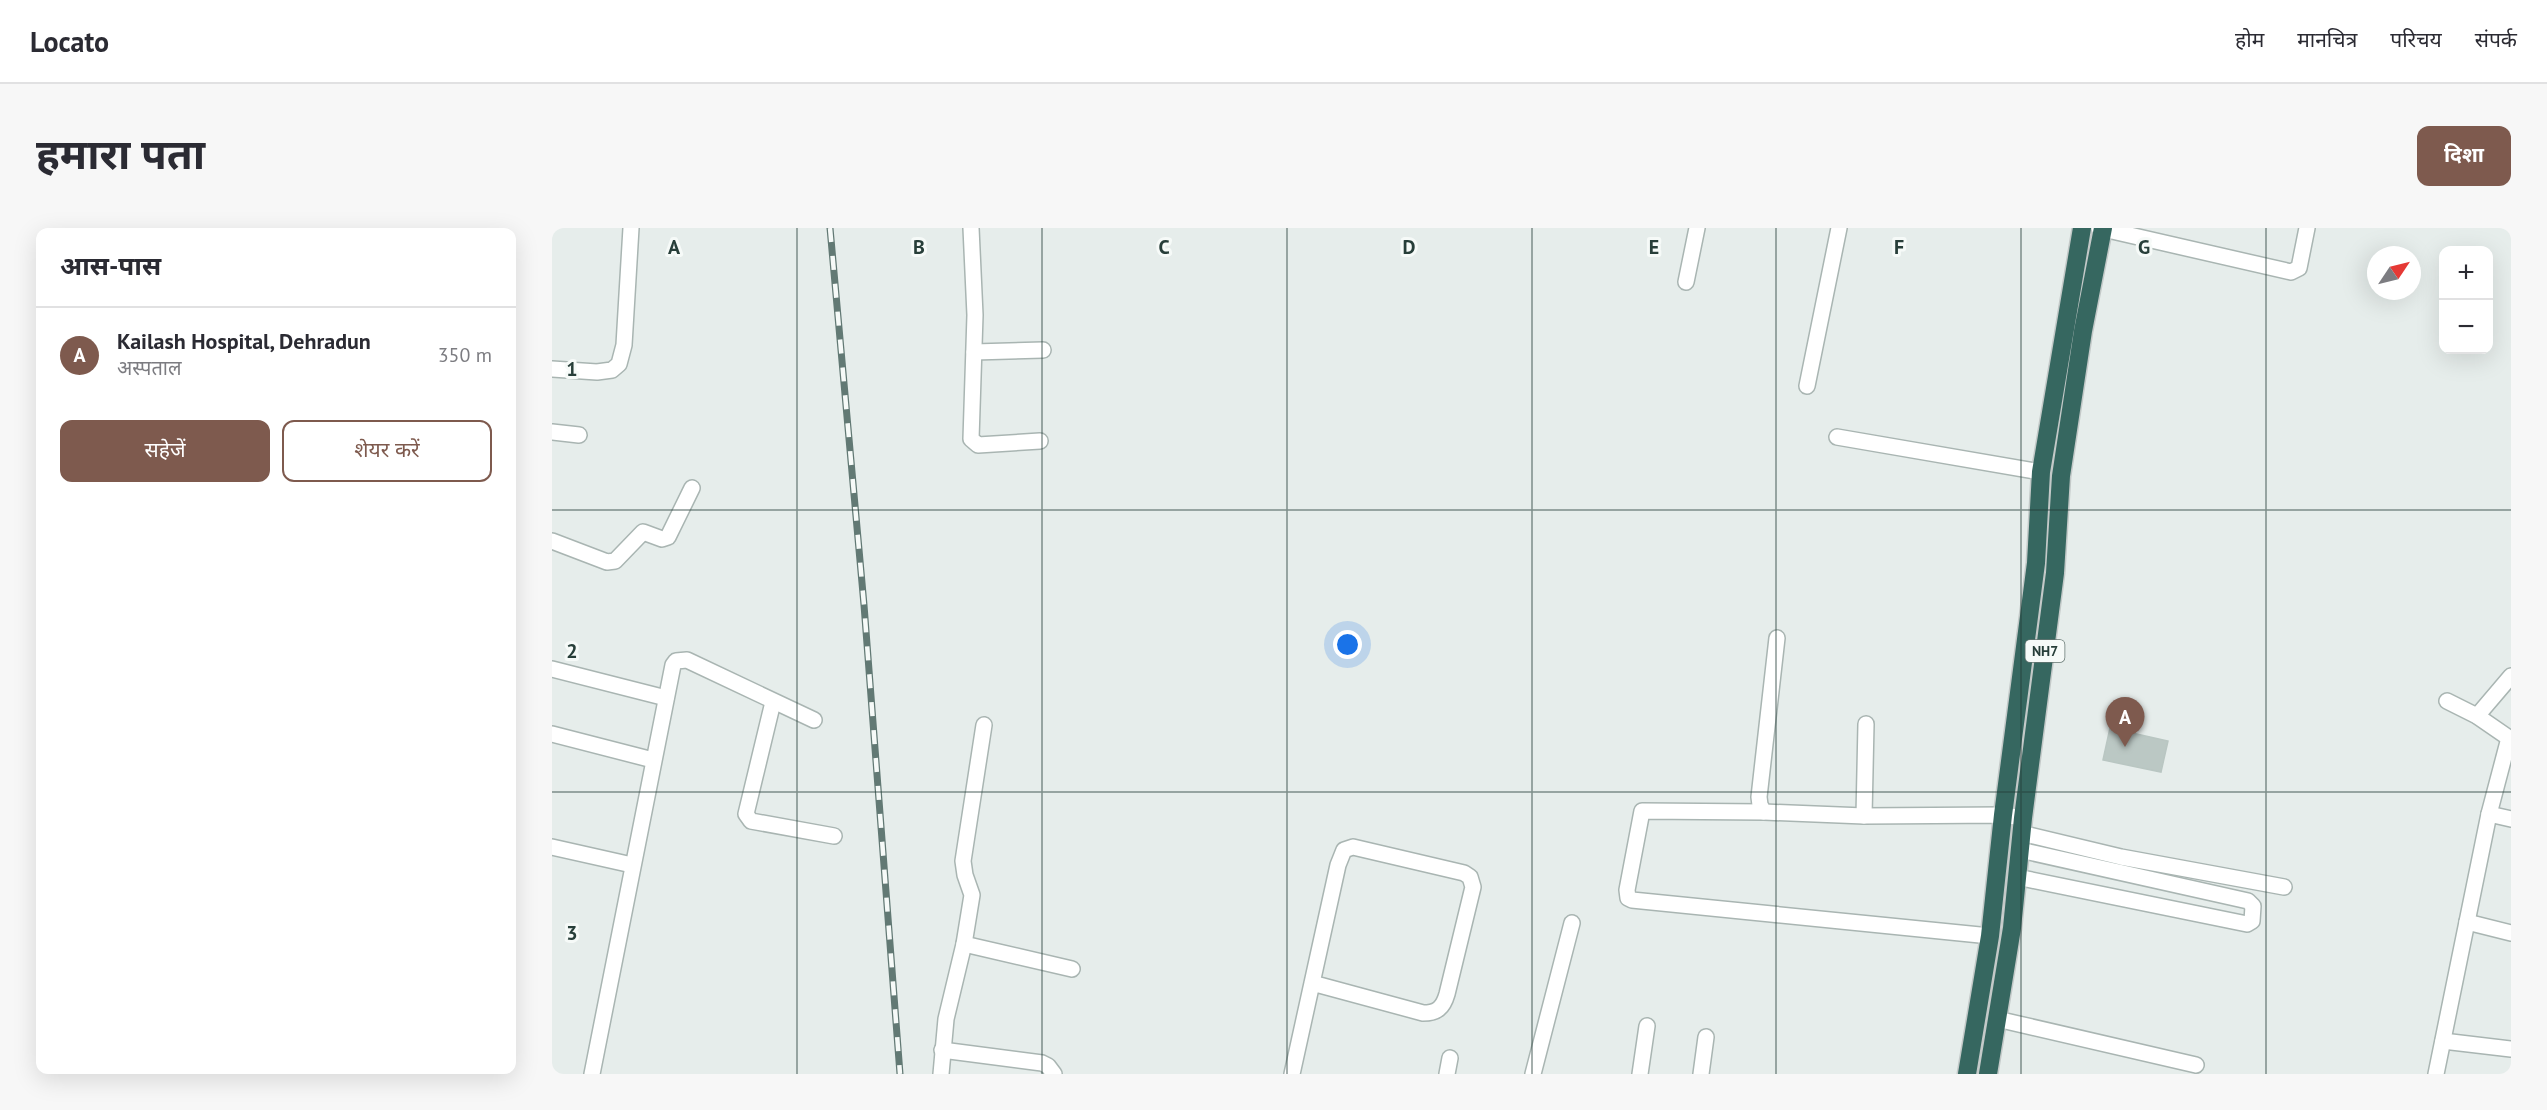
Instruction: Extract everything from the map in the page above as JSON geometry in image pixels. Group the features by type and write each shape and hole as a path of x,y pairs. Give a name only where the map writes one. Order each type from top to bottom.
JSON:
{"highway":[{"name":"NH7","path":"1967,1074 1990,936 2003,814 2036,563 2041,472 2082,228"},
{"name":"NH7","path":"1988,1074 2012,928 2021,834 2055,573 2061,476 2083,331 2102,228"}],"street":[{"path":"552,369 597,372 612,370 619,364 624,345 631,228"},
{"path":"971,228 974,352 969,435 973,443 978,445 1040,441"},
{"path":"1686,282 1696,228"},
{"path":"1807,386 1839,228"},
{"path":"2102,228 2291,272 2299,268 2307,228"},
{"path":"974,352 1043,350"},
{"path":"552,432 579,435"},
{"path":"1837,437 2041,472"},
{"path":"552,541 608,562 615,561 643,532 662,539 668,537 692,488"},
{"path":"1764,812 1759,797 1777,638"},
{"path":"592,1074 673,665 680,659 687,660 814,720"},
{"path":"552,669 666,698"},
{"path":"2477,716 2511,676"},
{"path":"2436,1074 2489,814 2509,738 2477,716 2447,701"},
{"path":"772,702 746,814 751,821 834,836"},
{"path":"1864,816 1866,724"},
{"path":"941,1074 946,1019 964,944 972,891 965,875 963,861 984,725"},
{"path":"552,734 653,760"},
{"path":"1990,936 1632,900 1628,898 1627,890 1642,812 1764,812 1864,816 2003,814 2021,834 2248,902 2253,906 2252,921 2247,924 2017,877"},
{"path":"2489,814 2511,819"},
{"path":"2021,834 2121,856 2284,887"},
{"path":"552,847 632,865"},
{"path":"1292,1074 1312,983 1338,865 1344,850 1353,847 1464,873 1470,877 1473,887 1445,1001 1437,1011 1423,1013 1312,983"},
{"path":"2467,922 2511,933"},
{"path":"1533,1074 1572,923"},
{"path":"964,944 1072,969"},
{"path":"1997,1019 2196,1065"},
{"path":"1640,1074 1647,1026"},
{"path":"1701,1074 1706,1037"},
{"path":"2443,1041 2511,1049"},
{"path":"942,1050 1042,1063 1048,1066 1054,1074"},
{"path":"1447,1074 1450,1058"}],"building":[{"path":"2110,728 2168,741 2161,772 2103,760"}],"railway":[{"path":"830,228 864,605 900,1074"}],"place":[{"name":"Kailash Hospital, Dehradun","path":"2125,747"}]}
